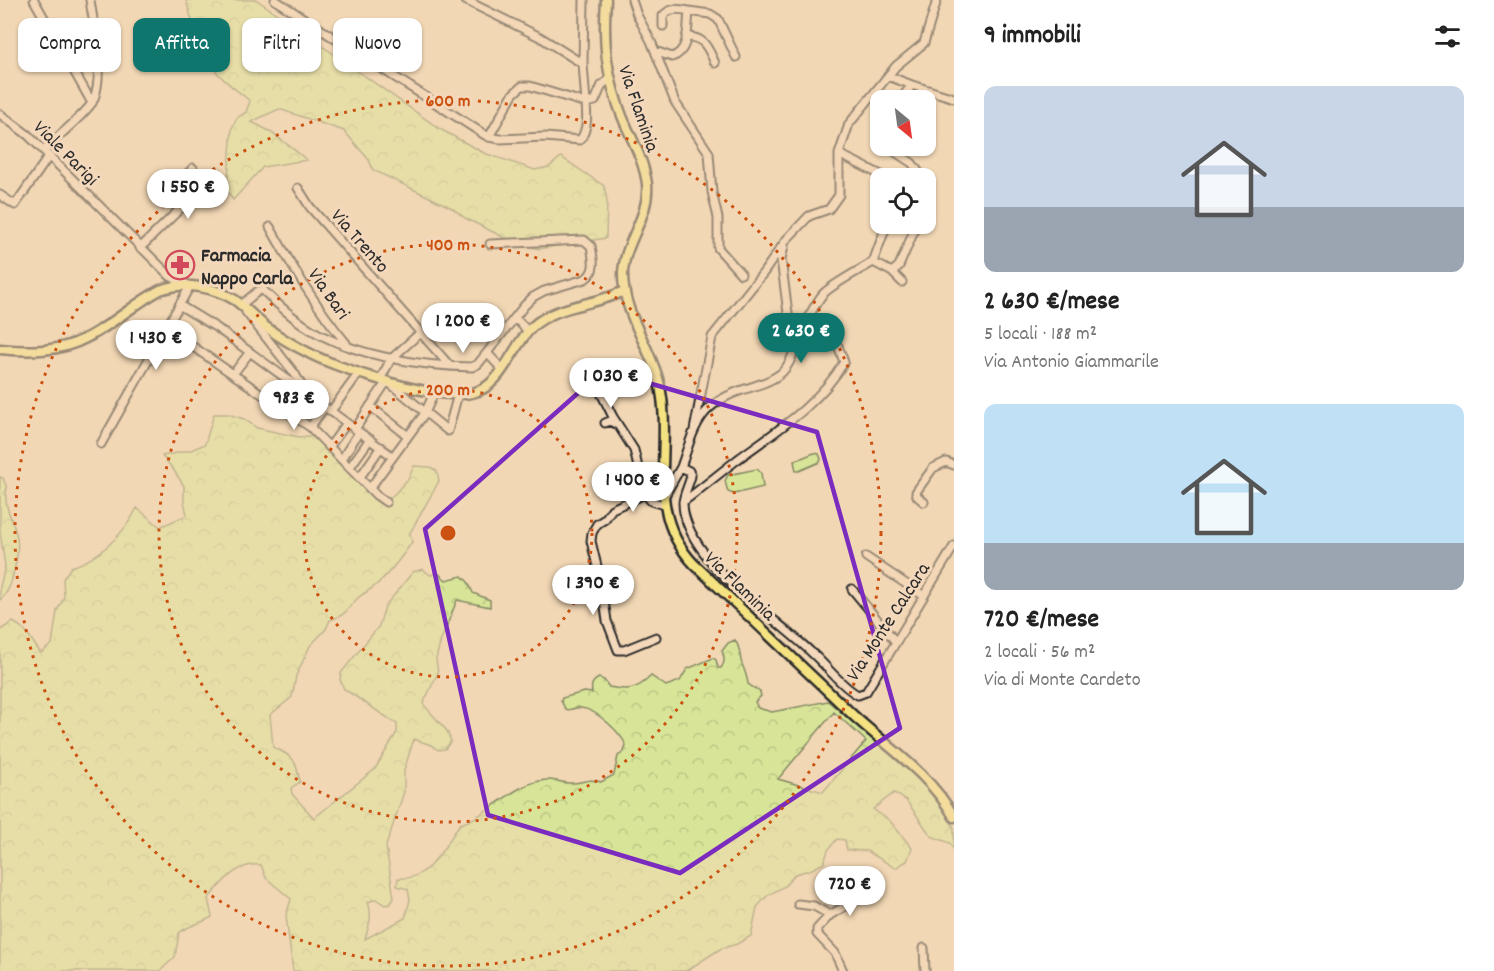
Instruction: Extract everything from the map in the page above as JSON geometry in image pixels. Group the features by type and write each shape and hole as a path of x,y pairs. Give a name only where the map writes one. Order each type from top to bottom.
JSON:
{"main road":[{"name":"Via Flaminia","path":"606,0 604,47 622,114 647,184 644,212 624,263 624,291 653,365 661,394 663,502 673,535 692,562 854,716 928,781 943,798 954,817"},
{"path":"0,349 33,351 71,344 95,333 160,290 171,286 190,286 220,294 242,306 269,329 304,351 383,380 458,394 479,391 490,382 502,369 528,331 540,320 553,313 597,302 624,291"}],"street":[{"path":"34,0 92,103"},
{"path":"0,195 15,205 46,153 92,103 98,66 90,0"},
{"path":"275,0 477,131 489,137 505,139 545,137 582,139 586,120 583,64 584,0"},
{"path":"465,0 540,37 583,64"},
{"path":"632,0 637,15 656,51 675,102 709,153 712,192 718,218 718,248 741,274"},
{"path":"596,383 636,454 645,494 651,501 663,502 681,467 694,430 711,337 764,272 787,239 809,216 828,209 839,195 839,154 849,124 898,64 924,43 937,0"},
{"path":"663,26 662,18 667,11 674,9 710,14 718,19 736,57"},
{"path":"656,51 674,57 683,49 689,11"},
{"path":"686,38 697,38 704,41 715,63"},
{"path":"888,76 954,98"},
{"path":"489,137 513,94 522,86 530,86 586,103 595,101 602,85 611,78"},
{"path":"908,90 912,85"},
{"name":"Viale Parigi","path":"0,114 24,131 172,278 190,286"},
{"path":"839,154 870,170"},
{"path":"902,156 915,168"},
{"path":"140,248 182,207 182,203 173,190 193,168"},
{"name":"Via Trento","path":"298,188 310,207 449,365"},
{"name":"Via Bari","path":"270,227 318,308 348,345"},
{"path":"694,430 706,411 722,398 763,383 781,373 793,354 805,322 824,294 873,262 883,234"},
{"path":"892,272 898,267 913,234"},
{"path":"787,239 781,258 793,354"},
{"path":"306,394 295,374 242,306 258,291 263,290 279,306 313,331 348,345 391,359 473,367 529,301 540,293 588,278 593,268 591,246 586,240 490,244"},
{"path":"873,262 892,272 902,282"},
{"path":"101,444 190,286"},
{"path":"179,305 210,323 392,456"},
{"path":"683,502 790,422 836,376 844,362 838,346 811,315"},
{"path":"515,318 528,331"},
{"path":"166,328 310,427 376,495 386,502"},
{"path":"342,459 383,380 391,359 420,333"},
{"path":"233,374 250,352"},
{"path":"486,353 502,369"},
{"path":"310,427 359,373"},
{"path":"383,380 448,431 458,394"},
{"path":"370,488 425,413 435,391"},
{"path":"292,415 306,394"},
{"path":"370,406 408,436"},
{"path":"604,423 610,421 619,425"},
{"path":"330,446 347,423"},
{"path":"350,467 370,439"},
{"path":"360,477 381,447"},
{"path":"924,502 916,496 916,492 933,468 941,463 953,461"},
{"name":"Via Monte Calcara","path":"681,467 689,471 691,476 684,492 686,519 693,535 722,574 798,639 855,694 861,695 866,692 953,549"},
{"path":"645,494 612,509 605,519 597,524 591,541 607,621 618,650 624,650 656,637"},
{"path":"866,557 924,596"},
{"path":"852,589 895,641"},
{"path":"843,971 835,953 817,934 820,924 830,915 866,894"},
{"path":"798,904 810,905 830,915"},
{"path":"924,948 925,971"}],"highlighted area":[{"path":"604,370 817,432 900,728 680,873 488,815 425,529"}],"green space":[{"path":"186,0 257,0 283,18 242,18 242,72 321,72 321,45 333,54 333,72 359,72 440,129 484,153 535,170 549,167 561,157 604,186 607,200 606,238 539,249 505,238 465,218 452,208 373,170 369,160 344,131 279,109 251,122 273,134 307,160 263,167 233,200 227,191 232,128 237,118 246,112 250,101 217,72 230,72 230,18 192,18"},
{"path":"214,414 228,414 244,419 257,428 299,437 318,438 386,503 408,479 414,466 430,467 437,471 439,481 410,533 412,542 380,581 359,597 345,613 330,620 326,629 310,646 296,676 292,697 270,715 273,747 290,757 297,768 300,782 291,788 292,794 314,818 375,769 397,732 397,724 344,689 340,680 341,673 379,626 385,606 413,572 423,569 430,575 438,573 446,580 462,576 473,593 490,600 490,607 457,600 441,640 436,659 438,673 423,704 447,731 451,741 445,749 438,750 414,739 404,770 404,792 386,846 394,898 390,904 385,905 376,899 368,902 370,916 365,939 405,918 410,900 408,889 397,886 398,878 409,878 427,868 442,851 460,824 471,820 512,793 534,782 549,780 578,783 592,780 601,782 614,775 618,756 624,752 626,745 623,740 607,722 594,712 579,708 566,710 561,701 562,698 584,692 592,693 592,684 599,678 604,680 609,687 627,689 637,687 651,676 666,686 680,681 687,669 713,658 718,668 721,668 724,662 722,651 728,643 735,640 748,684 760,692 761,696 755,702 758,708 772,712 828,701 920,780 940,802 954,828 954,850 950,843 931,836 906,800 894,793 873,809 890,821 912,848 907,861 895,868 867,851 847,850 845,840 837,839 828,850 824,863 795,874 785,886 768,895 757,907 751,936 737,944 720,949 686,971 293,971 286,916 291,899 266,878 261,865 252,865 237,870 213,893 208,899 212,917 179,933 175,957 160,971 0,971 0,630 13,622 26,632 41,653 52,644 57,611 64,597 63,579 71,567 91,558 110,544 132,518 137,508 160,527 187,515 184,486 162,456 191,450 205,444","holes":["834,712 866,741 823,792 778,779"]},
{"path":"814,453 819,454 820,462 796,471 794,461"},
{"path":"757,469 761,473 763,487 734,494 728,492 725,481 728,475"},
{"path":"0,477 3,478 7,488 6,501 16,531 18,548 10,585 0,600 0,587 5,566 0,532"}],"place":[{"name":"Farmacia Nappo Carla","path":"180,265"}]}
